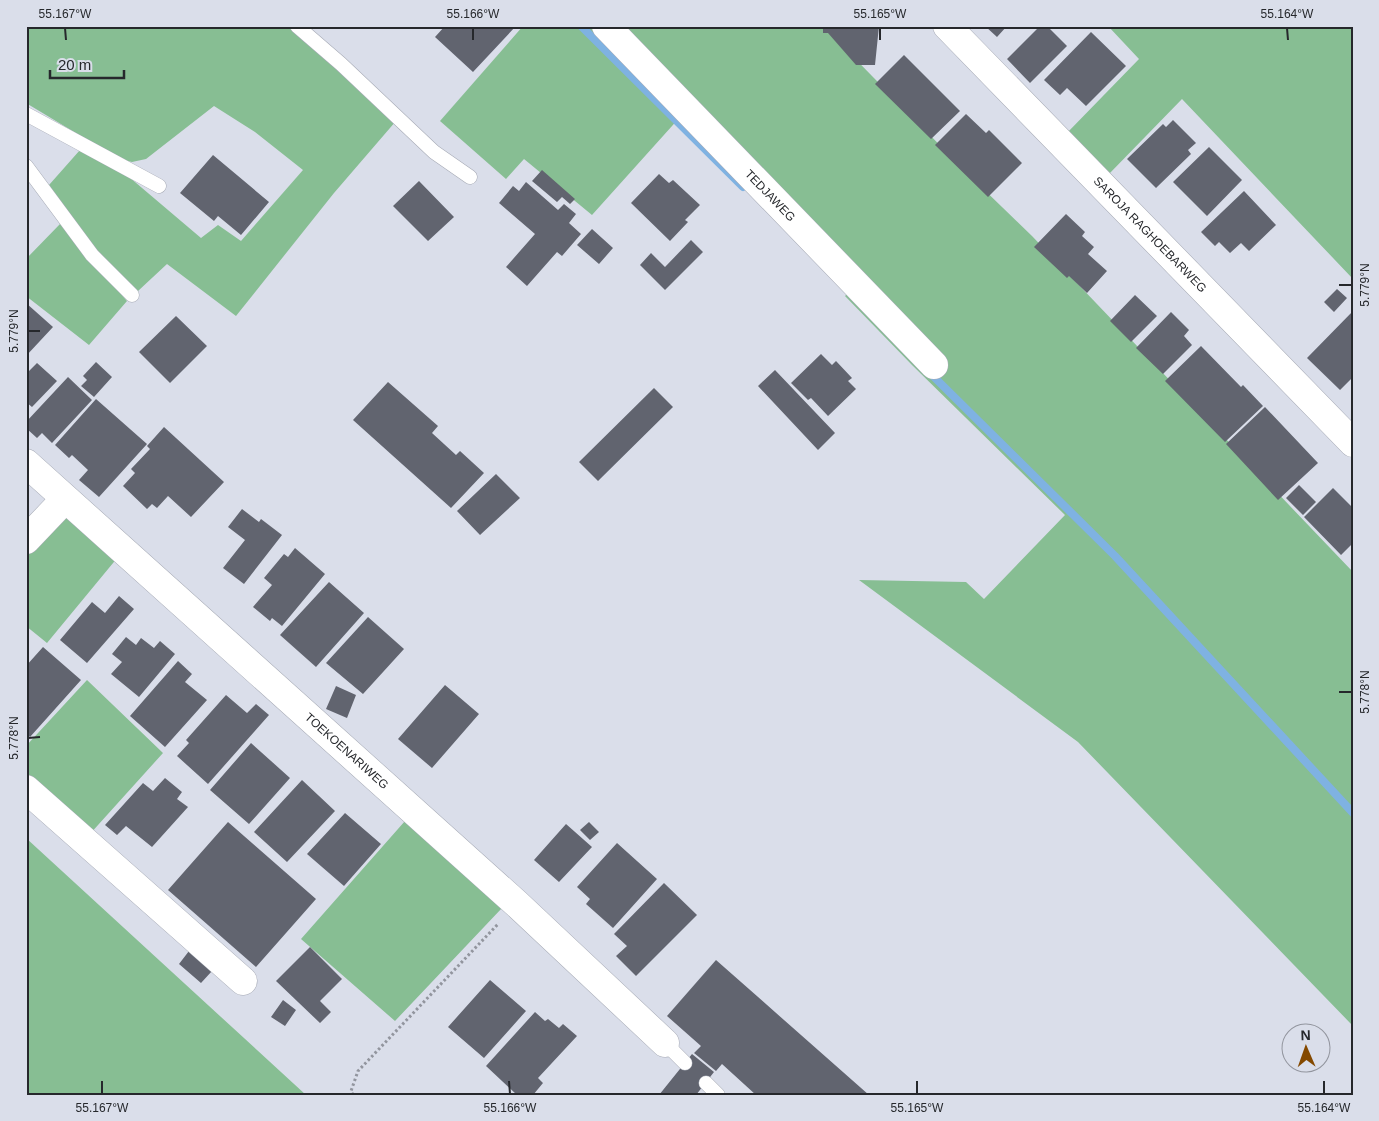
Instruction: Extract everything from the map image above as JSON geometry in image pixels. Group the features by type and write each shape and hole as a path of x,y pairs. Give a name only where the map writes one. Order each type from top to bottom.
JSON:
{"street":[{"name":"TEDJAWEG","path":"606,26 934,365"},
{"name":"SAROJA RAGHOEBARWEG","path":"947,26 1353,443"},
{"name":"TOEKOENARIWEG","path":"26,462 517,904 665,1043"},
{"path":"26,540 65,499"},
{"path":"26,789 243,981"}],"lane":[{"path":"297,26 341,64 434,152 470,177"},
{"path":"26,114 159,186"},
{"path":"26,166 92,255 132,295"},
{"path":"665,1043 685,1064"},
{"path":"706,1083 718,1095"}],"path":[{"path":"353,1095 351,1091 358,1071 517,904"}],"green space":[{"path":"26,26 288,26 396,121 334,193 236,316 167,264 138,291 95,249 49,185 80,150 122,171 201,238 218,225 241,241 303,170 255,132 214,106 146,159 132,162 119,159 26,103"},
{"path":"523,26 823,26 970,176 1032,236 1353,572 1353,1026 1078,742 859,580 966,582 984,599 1065,515 912,365 845,296 852,289 681,116 592,215 524,159 506,179 440,121"},
{"path":"1108,26 1353,26 1353,279 1182,99 1109,174 1066,134 1139,59"},
{"path":"60,224 127,301 89,345 26,296 26,259"},
{"path":"66,516 118,557 47,643 26,626 26,555 59,520"},
{"path":"87,680 163,753 89,835 26,780 26,746"},
{"path":"405,821 502,908 395,1021 301,939"},
{"path":"26,838 306,1095 26,1095"}],"building":[{"path":"445,26 516,26 473,72 435,37"},
{"path":"823,26 879,26 875,65 856,65 828,33 823,33"},
{"path":"985,26 1007,26 997,37"},
{"path":"1040,26 1047,26 1067,46 1030,83 1007,59"},
{"path":"1091,32 1126,66 1086,106 1067,88 1060,95 1044,80"},
{"path":"904,55 960,111 931,139 875,84"},
{"path":"966,114 986,133 989,130 1022,163 988,197 935,145"},
{"path":"1173,120 1196,143 1188,150 1191,154 1156,188 1127,159 1163,124 1166,127"},
{"path":"1209,147 1242,180 1207,216 1173,182"},
{"path":"213,155 269,202 241,235 218,216 214,221 180,193"},
{"path":"542,170 575,199 570,204 562,197 557,202 532,181"},
{"path":"659,174 669,183 673,180 700,205 685,220 688,222 670,241 631,203"},
{"path":"419,181 454,217 428,241 393,206"},
{"path":"526,182 558,210 564,204 576,214 569,223 581,234 562,256 557,252 527,286 506,267 535,234 499,203 513,186 519,191"},
{"path":"1244,191 1276,225 1249,251 1241,243 1230,253 1219,242 1215,246 1201,232"},
{"path":"1066,214 1085,232 1082,236 1094,247 1088,254 1107,271 1087,293 1069,276 1067,278 1034,247"},
{"path":"592,229 613,248 599,264 577,245"},
{"path":"691,240 703,252 665,290 640,265 651,253 665,267"},
{"path":"1337,289 1347,298 1334,312 1324,302"},
{"path":"1135,295 1157,316 1131,342 1110,321"},
{"path":"26,303 53,327 26,356"},
{"path":"1353,311 1353,377 1340,390 1307,358"},
{"path":"1171,312 1189,330 1184,336 1192,345 1163,374 1136,348"},
{"path":"176,316 207,346 170,383 139,352"},
{"path":"1201,346 1241,387 1243,385 1263,406 1225,442 1165,381"},
{"path":"821,354 832,365 836,361 852,378 848,381 856,389 828,416 811,398 808,400 791,383"},
{"path":"96,362 112,377 94,397 81,386 87,380 83,376"},
{"path":"37,363 57,381 32,407 26,402 26,374"},
{"path":"775,370 835,433 818,450 758,386"},
{"path":"68,377 92,400 52,443 42,433 37,438 26,428 26,422"},
{"path":"388,382 438,426 432,433 456,455 460,451 484,473 451,508 353,420"},
{"path":"654,388 673,407 598,481 579,462"},
{"path":"96,399 147,444 99,497 79,480 88,470 72,455 69,458 55,445"},
{"path":"1265,407 1318,463 1278,500 1226,444"},
{"path":"164,427 224,482 191,517 168,496 157,508 152,504 147,509 123,486 135,473 131,469 150,449 147,446"},
{"path":"496,474 520,498 480,535 457,511"},
{"path":"1299,485 1316,502 1303,515 1286,498"},
{"path":"1333,488 1353,508 1353,543 1341,555 1304,517"},
{"path":"242,509 259,522 261,519 282,535 244,584 223,568 245,540 228,527"},
{"path":"295,548 325,574 282,626 272,618 270,621 253,607 272,585 264,578 284,554 288,557"},
{"path":"329,582 364,613 316,667 280,635"},
{"path":"119,596 134,609 87,663 60,640 92,602 105,613"},
{"path":"368,617 404,649 363,694 326,663"},
{"path":"126,637 136,645 141,638 154,648 160,641 175,654 139,697 111,674 122,662 112,654"},
{"path":"43,647 81,680 30,737 26,733 26,666"},
{"path":"178,661 192,674 185,682 207,700 165,747 130,716"},
{"path":"445,685 479,714 432,768 398,739"},
{"path":"336,686 356,695 347,718 326,709"},
{"path":"226,695 247,713 256,704 269,715 208,784 177,756 189,743 186,740"},
{"path":"251,743 290,778 249,824 210,790"},
{"path":"165,778 182,792 177,799 188,807 152,847 126,826 117,835 105,825 143,783 153,791"},
{"path":"302,780 335,811 287,862 254,832"},
{"path":"345,813 381,844 344,886 307,854"},
{"path":"228,822 316,899 256,967 168,890"},
{"path":"589,822 599,832 590,840 580,830"},
{"path":"566,824 592,847 559,882 534,860"},
{"path":"617,843 657,879 613,928 586,904 590,899 577,887"},
{"path":"664,883 697,915 636,976 616,956 627,946 614,934"},
{"path":"310,947 342,979 320,1001 331,1012 320,1023 276,981"},
{"path":"189,951 212,971 201,983 179,964"},
{"path":"716,960 869,1095 756,1095 722,1064 716,1071 694,1053 701,1046 667,1016"},
{"path":"490,980 526,1011 484,1058 448,1027"},
{"path":"283,1000 296,1010 285,1026 271,1017"},
{"path":"535,1012 545,1021 548,1019 559,1028 563,1024 577,1036 538,1078 543,1083 533,1095 517,1095 486,1066"},
{"path":"692,1054 714,1072 696,1095 659,1095"}],"waterway":[{"path":"581,26 743,187"},
{"path":"930,373 1115,556 1353,813"}]}
